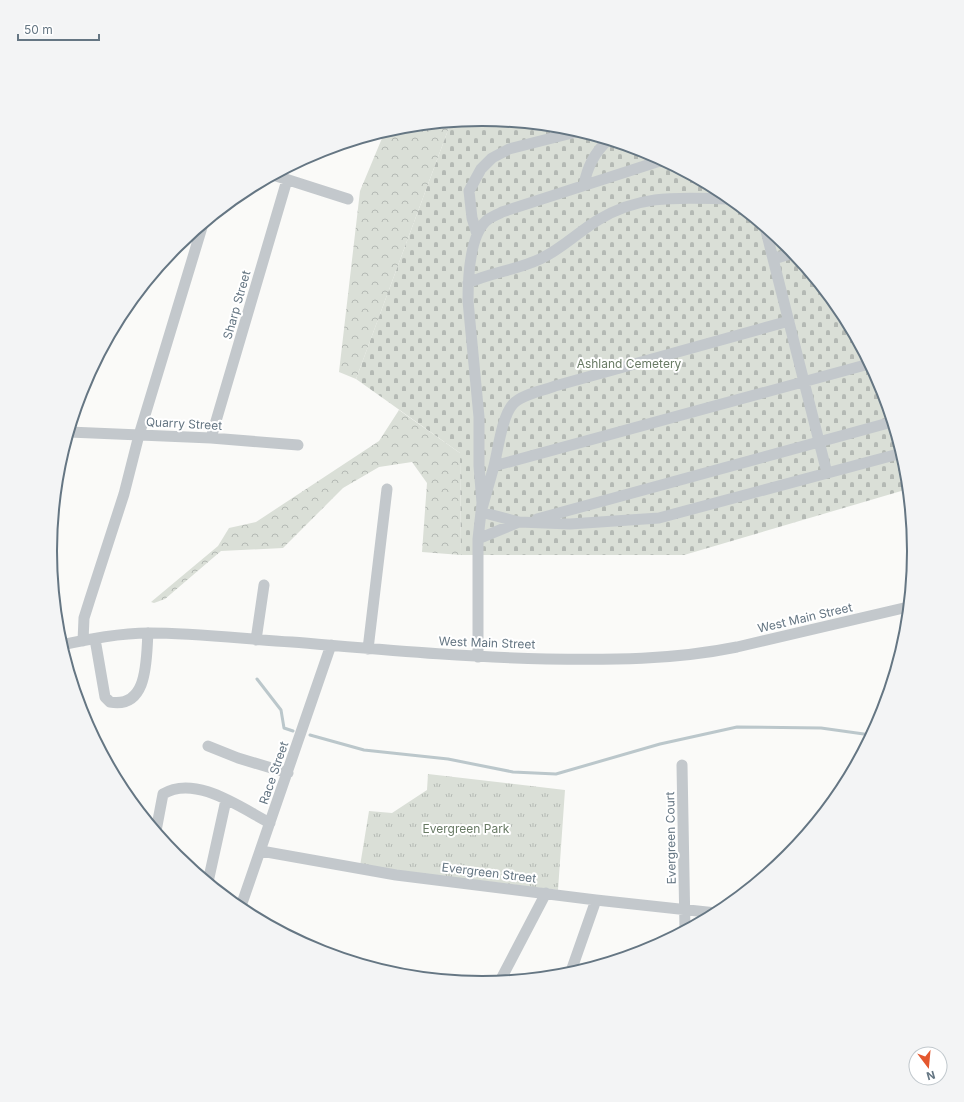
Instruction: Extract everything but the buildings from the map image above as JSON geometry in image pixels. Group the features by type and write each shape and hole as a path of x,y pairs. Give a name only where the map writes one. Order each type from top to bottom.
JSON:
{"street":[{"path":"477,234 472,218 469,191 481,169 492,158 509,149 567,134"},
{"path":"584,185 588,166 604,144"},
{"path":"478,657 478,539 481,512 479,417 469,318 468,283 474,240 486,221 502,212 655,163"},
{"path":"280,177 348,199"},
{"name":"Sharp Street","path":"211,438 287,180"},
{"path":"468,283 487,276 514,270 540,259 565,246 597,220 635,202 686,197 719,198"},
{"path":"767,236 827,473"},
{"path":"83,641 84,618 124,494 138,435 195,237"},
{"path":"773,256 777,258 787,255"},
{"path":"481,512 507,416 513,404 556,386 789,321"},
{"path":"494,466 864,365"},
{"path":"478,539 523,521 887,423"},
{"name":"Quarry Street","path":"74,432 211,438 298,445"},
{"path":"481,512 523,521 570,524 659,518 896,455"},
{"path":"368,649 387,489"},
{"path":"256,640 264,585"},
{"name":"West Main Street","path":"67,644 148,633 331,645 478,657 592,660 678,657 737,647 903,608"},
{"path":"95,639 104,697 110,702 121,703 131,700 139,691 146,665 148,633"},
{"name":"Race Street","path":"243,902 331,645"},
{"path":"208,746 288,773"},
{"name":"Evergreen Court","path":"682,765 685,924"},
{"path":"157,825 163,794 170,789 175,788 204,790 270,823"},
{"path":"209,877 226,800"},
{"name":"Evergreen Street","path":"261,851 396,875 704,913"},
{"path":"503,975 546,893"},
{"path":"573,966 596,900"}],"green space":[{"name":"Ashland Cemetery","path":"482,126 510,127 565,134 592,140 619,149 645,158 670,170 694,183 741,214 783,250 819,292 850,338 863,363 875,388 893,441 902,491 684,555 461,555 460,453 356,379 449,128"},
{"path":"449,128 356,379 339,372 360,191 382,138"},
{"path":"399,410 460,453 461,555 422,552 427,483 412,462 379,467 343,488 283,548 221,551 165,599 154,603 151,602 218,546 229,528 256,522 379,441"},
{"name":"Evergreen Park","path":"428,774 565,790 558,890 360,866 369,811 392,813 427,790"}],"waterway":[{"path":"257,679 281,710 284,728 293,731"},
{"path":"310,735 364,750 448,759 513,772 556,774 660,744 737,727 821,728 865,734"}]}
